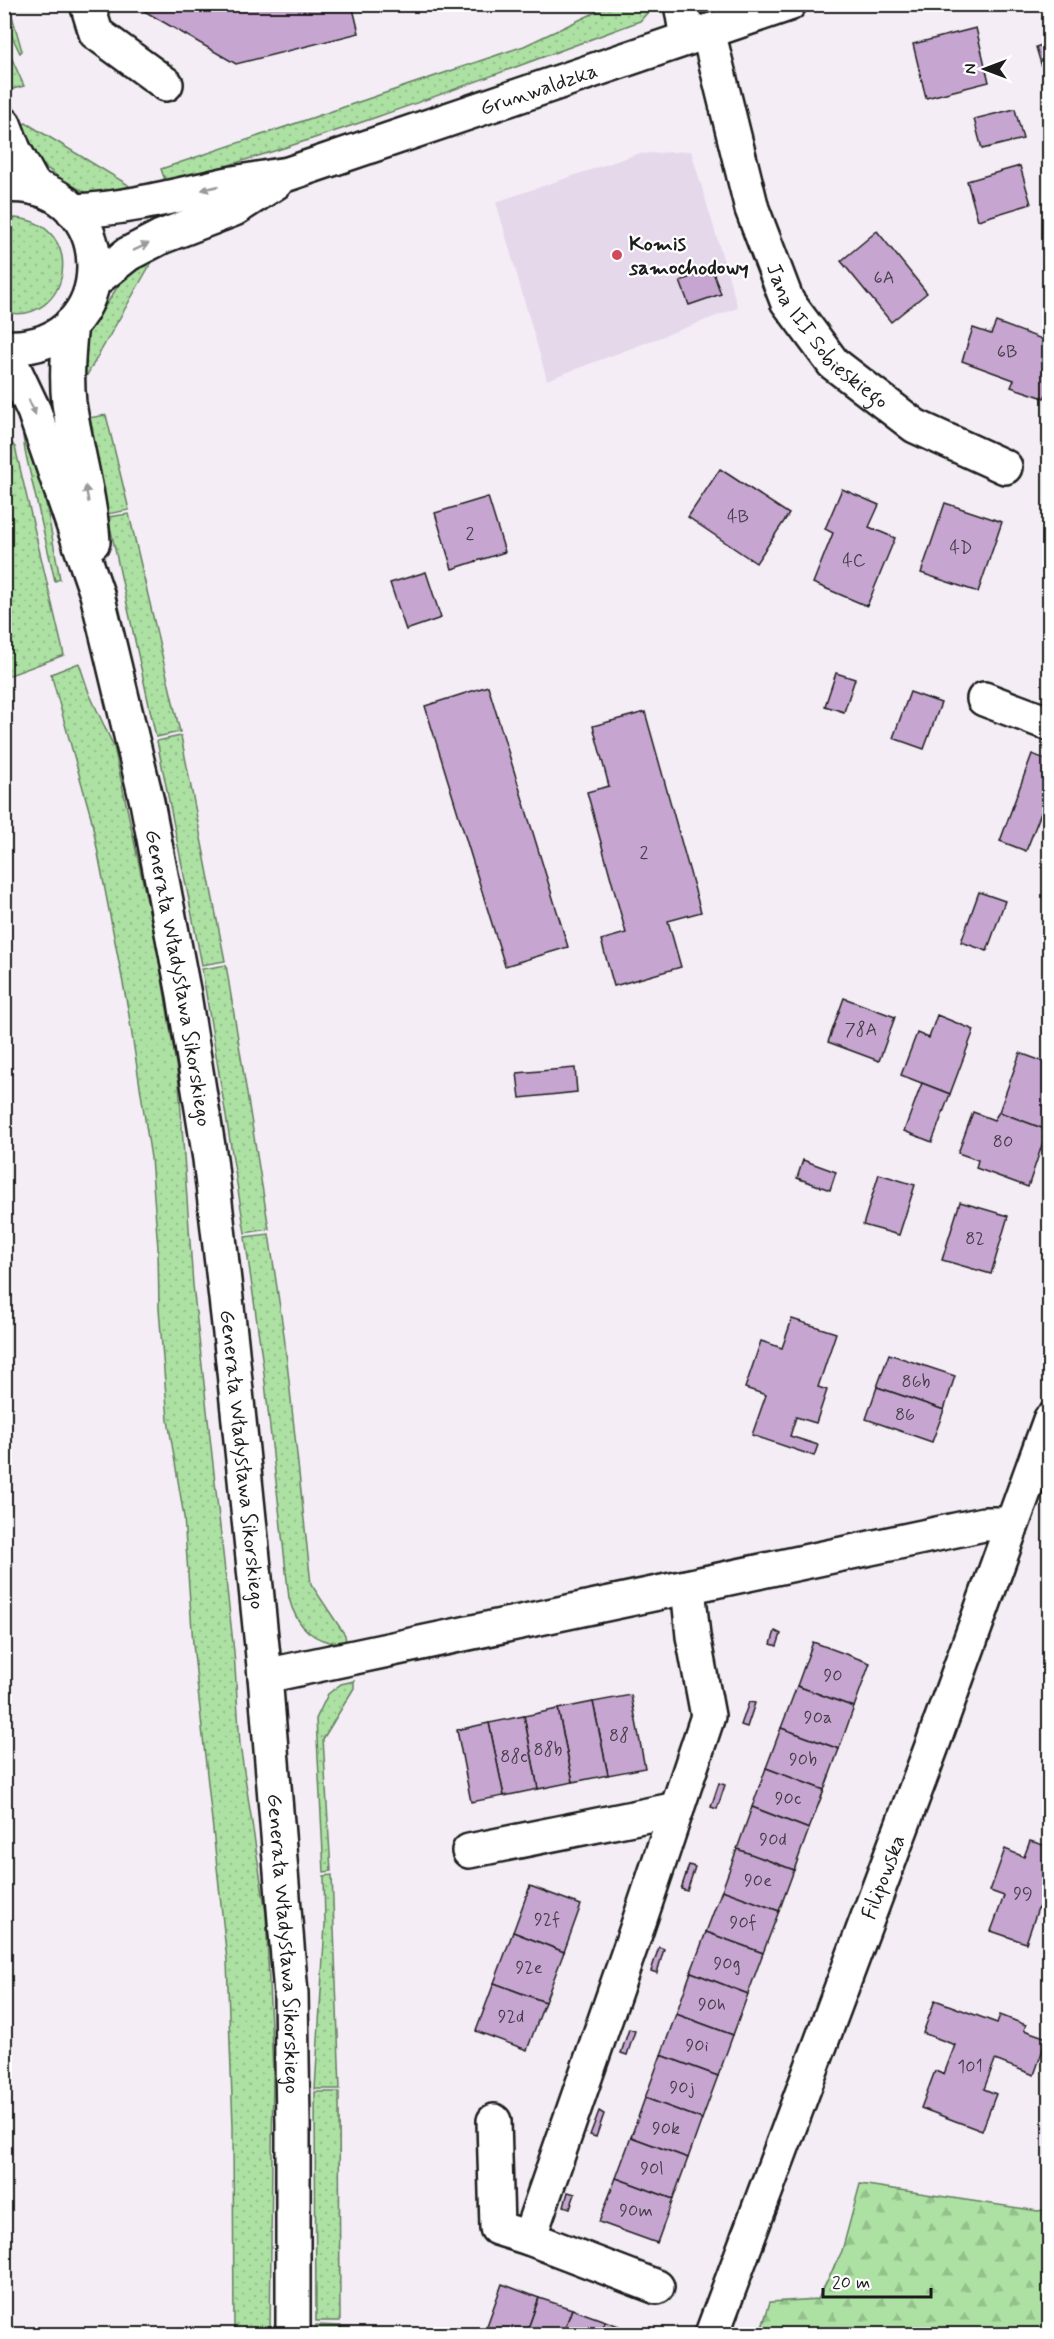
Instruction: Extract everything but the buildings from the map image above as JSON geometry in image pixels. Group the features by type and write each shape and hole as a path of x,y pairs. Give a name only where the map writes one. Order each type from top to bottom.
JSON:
{"street":[{"path":"87,4 96,33 166,84"},
{"name":"Jana III Sobieskiego","path":"681,4 698,35 752,208 788,301 833,363 915,426 1005,467"},
{"name":"Grunwaldzka","path":"73,211 108,210 149,203 288,174 789,4"},
{"path":"4,124 14,150 20,187 45,190 67,204 83,222 93,245 96,270 91,294 79,317 61,334 41,344 18,348 4,347"},
{"name":"Grunwaldzka","path":"94,280 128,254 161,237 234,209 288,174"},
{"name":"Generała Władysława Sikorskiego","path":"71,324 67,362 69,402 91,517 97,594"},
{"name":"Generała Władysława Sikorskiego","path":"4,355 15,370 34,411 97,594 147,802 184,995 207,1136 231,1342 265,1677 291,1994 293,2334"},
{"path":"984,699 1050,724"},
{"name":"Filipowska","path":"712,2334 932,1746 1050,1420"},
{"path":"265,1677 984,1524 1011,1524"},
{"path":"529,2238 708,1716 693,1636 688,1587"},
{"path":"469,1851 677,1809"},
{"path":"494,2121 497,2228 657,2287"}],"shaded area":[{"name":"Komis samochodowy","path":"691,151 738,308 547,380 496,202 637,154"}],"green space":[{"path":"5,4 9,5 22,51 20,53 5,22"},
{"path":"611,5 654,5 640,21 463,86 345,128 166,183 161,169 524,46"},
{"path":"4,41 24,86 9,90 5,74"},
{"path":"26,123 131,188 97,194 85,192 65,182 39,162 33,154 20,125"},
{"path":"15,218 38,224 54,237 61,255 62,273 56,291 44,305 26,313 4,312 5,220"},
{"path":"154,258 83,382 82,343 123,278 132,270"},
{"path":"106,415 129,510 107,514 88,418"},
{"path":"26,432 38,461 60,579 55,581 25,451 23,436"},
{"path":"4,438 8,438 15,447 64,655 5,677"},
{"path":"129,514 180,732 156,737 108,517"},
{"path":"79,663 89,693 114,747 158,953 179,1084 193,1285 234,1652 240,1745 266,1914 273,2073 270,2334 234,2334 233,2126 227,1960 193,1644 184,1517 168,1420 151,1158 128,1009 91,817 51,674"},
{"path":"181,736 225,961 202,965 157,741"},
{"path":"226,965 269,1229 245,1233 202,969"},
{"path":"269,1234 284,1335 311,1584 345,1635 346,1642 325,1641 308,1632 296,1617 289,1598 263,1365 245,1237"},
{"path":"354,1681 354,1688 323,1739 331,1871 324,1872 316,1719 328,1694 341,1684"},
{"path":"332,1875 340,2089 315,2089 325,1925 324,1876"},
{"path":"315,2092 339,2092 340,2321 316,2321"},
{"path":"860,2184 1038,2211 1049,2209 1049,2334 760,2334 770,2302 818,2299 842,2251"},
{"path":"316,2325 341,2326 341,2334 316,2334"}],"place":[{"name":"Komis samochodowy","path":"617,255"}]}
